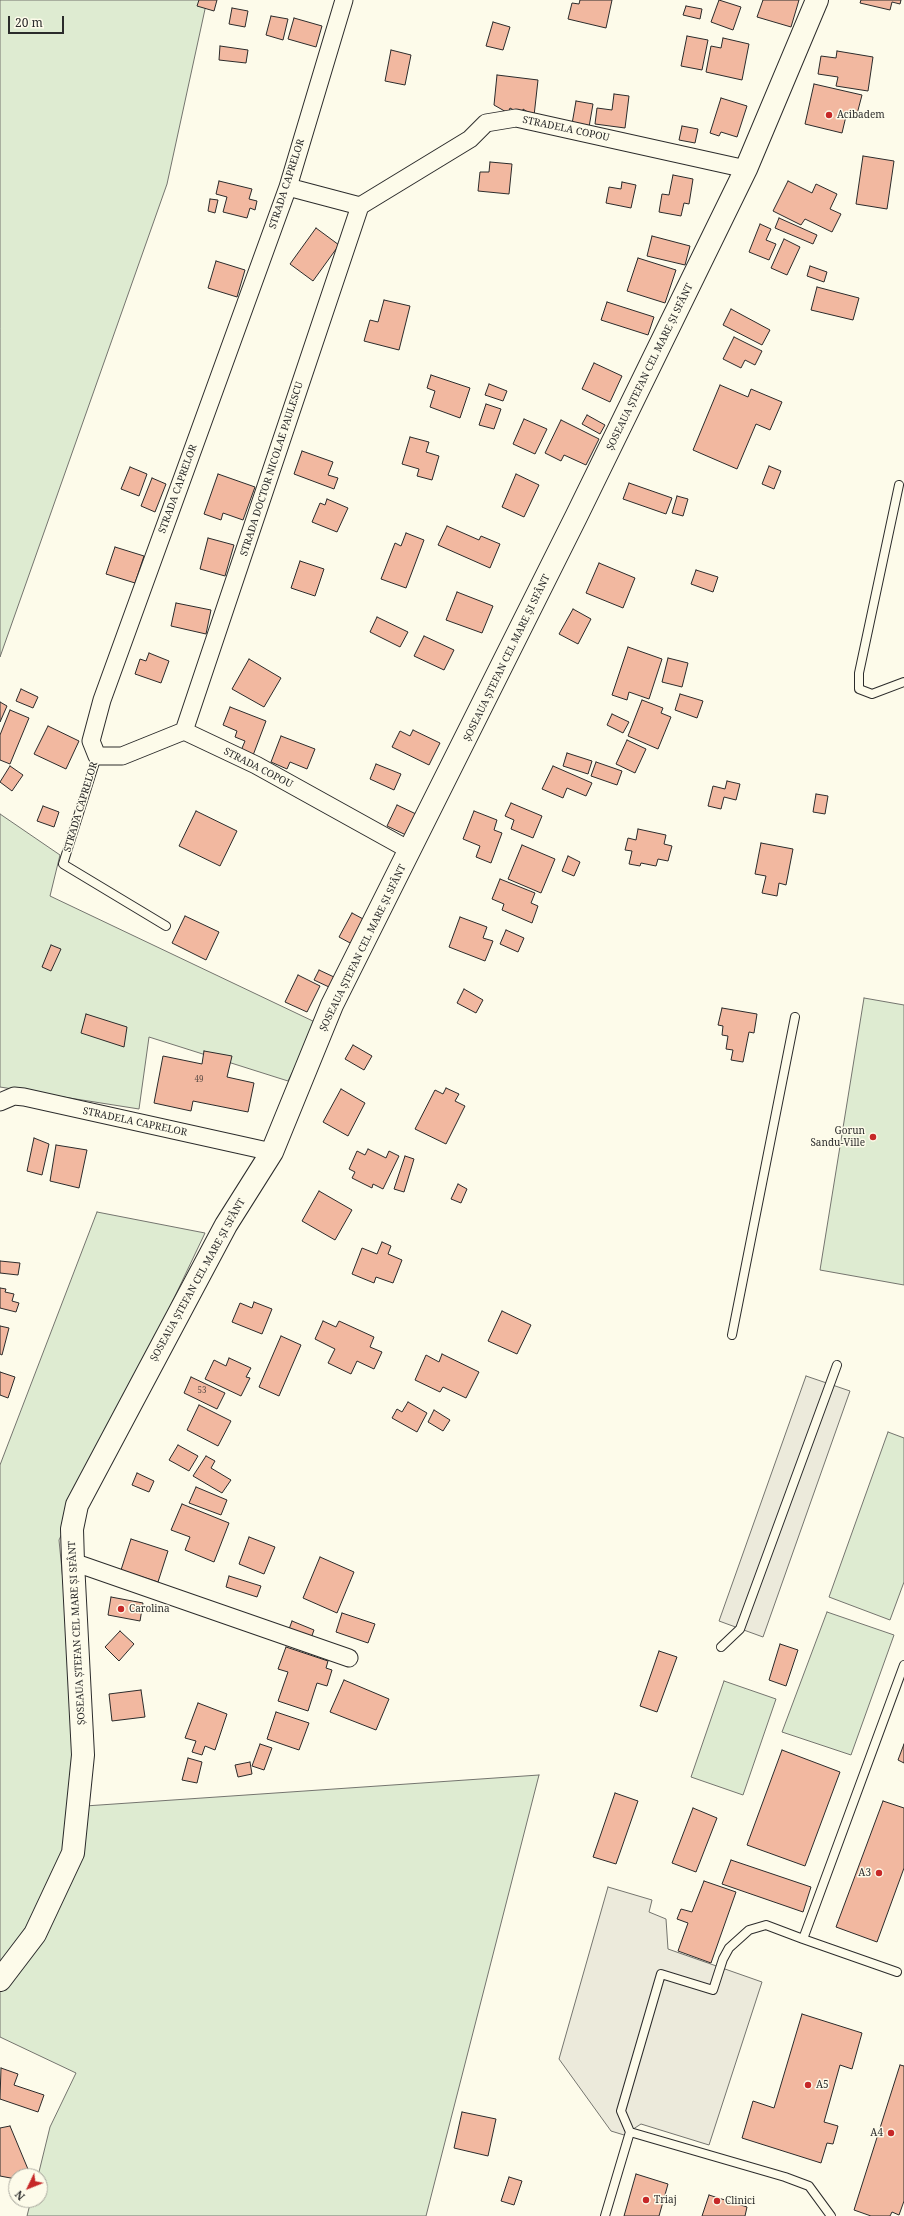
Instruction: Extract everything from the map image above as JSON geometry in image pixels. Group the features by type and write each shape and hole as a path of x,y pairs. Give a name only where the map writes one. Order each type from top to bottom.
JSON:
{"street":[{"name":"STRADA CAPRELOR","path":"97,756 91,741 102,700 288,187 344,0"},
{"name":"ȘOSEAUA ȘTEFAN CEL MARE ȘI SFÂNT","path":"0,1980 35,1934 72,1853 83,1755 72,1529 77,1505 226,1225 272,1152 332,1005 410,851 746,169 817,0"},
{"name":"STRADELA COPOU","path":"360,206 470,138 486,123 516,118 746,169"},
{"path":"288,187 360,206"},
{"name":"STRADA DOCTOR NICOLAE PAULESCU","path":"184,731 360,206"},
{"path":"97,756 122,756 184,731"},
{"name":"STRADA COPOU","path":"184,731 256,765 410,851"},
{"name":"STRADELA CAPRELOR","path":"0,1102 14,1096 24,1097 272,1152"},
{"path":"73,1562 349,1658"}],"lane":[{"path":"899,485 859,673 860,689 872,694 904,682"},
{"name":"STRADA CAPRELOR","path":"97,756 63,864 166,926"},
{"path":"732,1335 794,1017"},
{"path":"721,1648 740,1629 837,1365"},
{"path":"803,1939 904,1665"},
{"path":"605,2216 630,2132 621,2111 661,1974 713,1990 723,1959 729,1948 749,1930 766,1925 897,1972"},
{"path":"630,2132 785,2177 809,2186 831,2216"}],"green space":[{"path":"0,0 207,0 167,184 0,657"},
{"path":"0,814 60,855 50,896 317,1023 288,1081 149,1037 139,1109 0,1087"},
{"name":"Gorun Sandu-Ville","path":"864,998 904,1005 904,1285 820,1270"},
{"path":"97,1212 205,1233 59,1540 80,1754 68,1851 0,1974 0,1465"},
{"path":"888,1432 904,1438 904,1582 890,1620 829,1597"},
{"path":"827,1612 894,1635 851,1755 782,1732"},
{"path":"724,1681 776,1699 743,1795 691,1777"},
{"path":"539,1775 426,2216 27,2216 29,2208 48,2208 48,2168 40,2168 50,2127 76,2073 0,2037 0,1986 85,1806"}],"shaded area":[{"path":"806,1376 850,1391 763,1637 719,1621"},
{"path":"608,1887 652,1900 649,1912 666,1919 668,1949 762,1982 709,2145 641,2124 624,2135 611,2131 559,2059"}],"building":[{"path":"199,0 217,0 214,11 197,6"},
{"path":"580,0 612,0 606,28 568,19 572,3 579,4"},
{"path":"719,0 741,7 733,30 711,22"},
{"path":"763,0 799,0 791,27 757,17"},
{"path":"861,0 901,0 900,4 892,2 890,10 860,3"},
{"path":"686,6 702,9 700,19 683,15"},
{"path":"232,8 248,11 245,27 229,24"},
{"path":"271,16 288,19 283,40 266,35"},
{"path":"294,18 322,26 316,47 288,39"},
{"path":"493,22 510,27 503,50 486,46"},
{"path":"687,36 708,40 702,70 681,66"},
{"path":"723,38 749,44 742,80 706,72 711,46 721,48"},
{"path":"220,46 248,50 246,63 219,60"},
{"path":"391,50 411,55 405,85 385,81"},
{"path":"837,51 873,57 868,91 836,86 838,77 818,74 821,56 836,58"},
{"path":"497,75 538,80 534,116 523,109 523,115 510,108 508,113 494,105"},
{"path":"814,84 862,95 857,114 847,112 842,133 805,124"},
{"path":"614,94 629,96 625,128 595,124 597,108 612,110"},
{"path":"721,98 747,106 737,137 721,132 719,136 710,133"},
{"path":"576,101 593,104 589,127 572,124"},
{"path":"682,126 698,129 695,143 679,140"},
{"path":"863,156 894,161 887,209 856,204"},
{"path":"490,162 512,164 509,194 478,191 480,172 489,172"},
{"path":"673,175 693,179 689,204 684,203 681,216 659,212 662,194 669,195"},
{"path":"219,181 252,189 249,199 257,201 255,210 250,208 247,218 223,212 227,197 216,194"},
{"path":"788,181 812,193 816,184 837,194 830,209 841,214 832,232 805,219 801,225 773,211"},
{"path":"622,182 636,185 631,208 606,203 609,187 621,189"},
{"path":"210,199 218,200 215,213 208,211"},
{"path":"779,218 817,235 813,244 775,228"},
{"path":"760,224 771,229 766,240 776,244 769,260 749,252"},
{"path":"316,228 339,245 313,281 290,264"},
{"path":"652,236 690,246 685,265 647,256"},
{"path":"784,239 800,247 787,275 771,268"},
{"path":"638,258 676,270 665,303 627,291"},
{"path":"216,261 245,270 237,297 208,288"},
{"path":"810,266 827,272 824,282 807,276"},
{"path":"817,287 859,298 853,320 811,310"},
{"path":"384,300 410,306 399,350 364,341 370,320 378,322"},
{"path":"607,302 654,317 648,335 601,320"},
{"path":"731,309 770,330 762,345 723,325"},
{"path":"734,337 762,351 755,365 745,360 741,368 723,359"},
{"path":"594,363 622,376 610,402 582,389"},
{"path":"431,375 470,388 460,418 430,407 435,391 427,388"},
{"path":"489,384 507,391 503,401 485,395"},
{"path":"720,385 748,397 751,389 782,402 770,430 756,424 737,469 693,450"},
{"path":"486,404 501,409 494,429 479,425"},
{"path":"587,415 605,425 600,434 582,424"},
{"path":"524,419 547,429 535,454 513,444"},
{"path":"561,420 599,439 586,465 564,455 561,461 545,453"},
{"path":"410,437 429,442 426,452 439,456 432,480 417,476 419,469 402,464"},
{"path":"302,451 333,462 328,475 338,478 334,489 294,474"},
{"path":"769,466 781,471 774,489 762,484"},
{"path":"130,467 147,474 139,496 121,489"},
{"path":"218,474 255,487 243,520 223,513 221,520 204,514"},
{"path":"516,474 539,485 524,517 502,507"},
{"path":"152,478 166,484 155,512 141,506"},
{"path":"629,483 672,498 666,514 623,499"},
{"path":"677,496 688,499 683,516 672,513"},
{"path":"327,499 348,508 337,532 312,522 320,503 325,505"},
{"path":"447,526 479,540 481,536 500,544 490,568 438,545"},
{"path":"406,533 424,540 406,588 381,579 395,543 401,546"},
{"path":"208,538 234,545 225,576 200,569"},
{"path":"115,547 144,556 135,583 106,574"},
{"path":"300,561 324,569 315,596 291,588"},
{"path":"599,563 635,578 623,608 586,593"},
{"path":"696,570 718,577 713,592 691,584"},
{"path":"457,592 493,606 482,633 446,620"},
{"path":"176,603 211,610 206,634 171,626"},
{"path":"573,609 591,619 578,644 559,634"},
{"path":"377,617 408,632 400,647 370,632"},
{"path":"424,636 454,650 444,670 414,656"},
{"path":"628,647 662,659 649,699 629,692 627,700 612,695"},
{"path":"149,653 169,661 161,683 135,674 140,659 146,661"},
{"path":"668,658 688,663 682,687 662,682"},
{"path":"249,659 281,678 264,707 232,689"},
{"path":"21,689 38,697 33,708 16,701"},
{"path":"680,694 703,701 697,718 675,710"},
{"path":"642,700 663,708 661,713 671,717 658,749 628,736"},
{"path":"0,702 7,706 0,722"},
{"path":"230,707 266,721 252,758 240,753 245,741 235,737 237,731 223,725"},
{"path":"10,710 29,718 10,764 0,760 0,735"},
{"path":"612,714 629,722 623,733 607,725"},
{"path":"48,726 79,741 66,769 34,754"},
{"path":"413,730 440,743 429,765 392,747 400,731 410,736"},
{"path":"281,736 315,749 307,769 290,762 287,769 271,762"},
{"path":"627,740 646,749 635,773 616,764"},
{"path":"567,753 592,761 588,774 563,766"},
{"path":"596,762 622,771 617,785 591,776"},
{"path":"376,764 401,774 394,790 370,779"},
{"path":"10,766 23,775 12,791 0,782"},
{"path":"553,766 592,783 586,796 567,788 563,798 542,789"},
{"path":"727,781 740,784 736,800 724,797 721,809 708,806 713,786 725,789"},
{"path":"816,794 828,796 825,814 813,812"},
{"path":"511,803 542,816 533,838 511,829 514,820 505,816"},
{"path":"397,805 416,814 406,835 387,826"},
{"path":"43,806 59,812 54,827 37,821"},
{"path":"196,811 237,831 220,866 179,846"},
{"path":"474,811 497,820 494,830 502,833 491,863 476,857 480,846 463,839"},
{"path":"638,829 666,835 664,844 672,846 668,861 658,859 656,866 641,863 640,866 629,864 632,851 625,850 628,838 636,840"},
{"path":"761,843 793,849 786,885 779,883 777,896 762,893 766,876 755,874"},
{"path":"522,845 555,859 541,893 508,879"},
{"path":"568,856 580,862 574,876 562,871"},
{"path":"500,879 535,893 531,903 538,906 532,923 502,910 504,904 492,899"},
{"path":"352,913 365,920 352,944 339,937"},
{"path":"185,916 219,932 206,960 172,943"},
{"path":"460,917 487,927 483,938 493,941 485,961 449,947"},
{"path":"506,930 524,938 518,952 500,944"},
{"path":"51,945 61,949 51,971 42,967"},
{"path":"319,970 334,977 329,987 314,980"},
{"path":"298,975 320,986 307,1012 285,1002"},
{"path":"464,989 483,1000 476,1013 457,1003"},
{"path":"722,1008 757,1014 754,1033 749,1032 743,1062 731,1060 733,1050 726,1049 728,1036 722,1035 723,1026 718,1025"},
{"path":"86,1014 127,1027 124,1047 81,1033"},
{"path":"353,1045 372,1056 364,1070 345,1059"},
{"path":"204,1051 232,1056 227,1077 254,1083 248,1112 193,1101 191,1111 154,1103 163,1056 202,1064"},
{"path":"446,1088 459,1094 455,1101 465,1106 446,1144 415,1129 435,1090 443,1094"},
{"path":"341,1089 365,1103 348,1136 323,1122"},
{"path":"34,1138 49,1144 42,1175 27,1171"},
{"path":"56,1145 87,1150 79,1188 50,1181"},
{"path":"368,1149 386,1158 389,1151 399,1156 383,1189 373,1184 372,1188 352,1178 355,1172 349,1169 357,1151 365,1155"},
{"path":"405,1156 414,1159 404,1192 394,1189"},
{"path":"458,1184 467,1189 461,1203 451,1199"},
{"path":"319,1191 352,1210 335,1240 302,1221"},
{"path":"382,1242 391,1246 388,1254 402,1260 393,1283 376,1277 374,1283 352,1274 362,1248 377,1254"},
{"path":"0,1261 20,1263 18,1275 0,1273"},
{"path":"0,1288 6,1289 5,1292 14,1294 12,1301 19,1303 16,1312 0,1308"},
{"path":"254,1302 272,1309 262,1334 232,1322 240,1303 252,1308"},
{"path":"502,1311 531,1325 517,1354 488,1341"},
{"path":"323,1321 336,1327 339,1321 374,1337 370,1347 382,1352 374,1369 357,1361 351,1374 328,1363 335,1349 315,1339"},
{"path":"0,1326 9,1328 2,1355 0,1354"},
{"path":"281,1336 301,1345 279,1396 259,1387"},
{"path":"442,1354 479,1372 466,1398 443,1387 440,1392 415,1380 426,1355 439,1362"},
{"path":"229,1358 251,1368 246,1377 250,1378 241,1396 205,1379 214,1360 226,1366"},
{"path":"0,1372 15,1377 8,1398 0,1395"},
{"path":"191,1377 225,1393 217,1409 184,1393"},
{"path":"408,1402 427,1413 417,1432 392,1418 397,1409 402,1412"},
{"path":"199,1405 231,1421 218,1446 187,1430"},
{"path":"434,1410 450,1420 443,1431 428,1422"},
{"path":"178,1445 198,1456 189,1471 169,1460"},
{"path":"206,1456 215,1461 211,1468 231,1480 222,1493 193,1476"},
{"path":"137,1473 154,1481 149,1492 132,1485"},
{"path":"196,1487 227,1500 221,1515 189,1503"},
{"path":"182,1504 229,1523 214,1562 185,1550 190,1537 171,1530"},
{"path":"249,1537 275,1547 264,1574 239,1564"},
{"path":"131,1539 168,1551 158,1582 121,1570"},
{"path":"320,1557 354,1572 337,1613 303,1598"},
{"path":"229,1576 261,1586 257,1597 226,1587"},
{"path":"111,1597 143,1603 140,1621 108,1615"},
{"path":"342,1613 375,1624 368,1643 336,1632"},
{"path":"292,1621 314,1630 310,1641 288,1632"},
{"path":"120,1631 134,1644 119,1661 105,1647"},
{"path":"780,1644 798,1650 786,1686 769,1680"},
{"path":"286,1647 328,1661 326,1668 332,1670 327,1686 317,1683 308,1711 278,1701 288,1672 278,1669"},
{"path":"659,1651 677,1657 657,1712 640,1706"},
{"path":"344,1680 389,1699 376,1730 330,1712"},
{"path":"141,1690 145,1717 112,1721 109,1694"},
{"path":"198,1703 227,1714 215,1750 205,1746 202,1755 192,1752 196,1741 185,1738"},
{"path":"276,1712 309,1723 299,1750 267,1739"},
{"path":"260,1744 272,1748 264,1770 252,1766"},
{"path":"904,1744 904,1763 898,1760"},
{"path":"782,1750 840,1772 805,1866 747,1845"},
{"path":"188,1758 202,1762 197,1783 182,1780"},
{"path":"250,1762 252,1774 238,1777 235,1765"},
{"path":"615,1793 638,1801 616,1864 593,1857"},
{"name":"A3","path":"883,1801 904,1808 904,1868 877,1942 836,1927"},
{"path":"693,1808 717,1818 696,1872 672,1863"},
{"path":"731,1860 811,1887 803,1912 722,1884"},
{"path":"704,1881 736,1892 711,1963 678,1951 688,1923 677,1919 681,1909 692,1912"},
{"name":"A5","path":"802,2014 862,2033 852,2069 840,2065 824,2122 838,2126 833,2144 827,2143 821,2163 742,2138 753,2101 774,2108"},
{"name":"A4","path":"900,2065 904,2066 904,2201 899,2215 892,2212 890,2216 871,2216 854,2210"},
{"path":"1,2068 18,2074 14,2085 44,2095 38,2112 0,2099"},
{"path":"462,2112 496,2119 488,2156 454,2148"},
{"path":"10,2126 28,2168 8,2168 8,2178 0,2176 0,2128"},
{"name":"Triaj","path":"636,2174 668,2184 659,2216 624,2216"},
{"path":"509,2177 522,2181 514,2205 501,2201"},
{"name":"Clinici","path":"709,2195 747,2207 745,2216 702,2216"}],"place":[{"name":"Acibadem","path":"829,115"},
{"name":"Gorun Sandu-Ville","path":"873,1137"},
{"name":"Carolina","path":"121,1609"},
{"name":"A3","path":"879,1873"},
{"name":"A5","path":"808,2085"},
{"name":"A4","path":"891,2133"},
{"name":"Triaj","path":"646,2200"},
{"name":"Clinici","path":"717,2201"}]}
